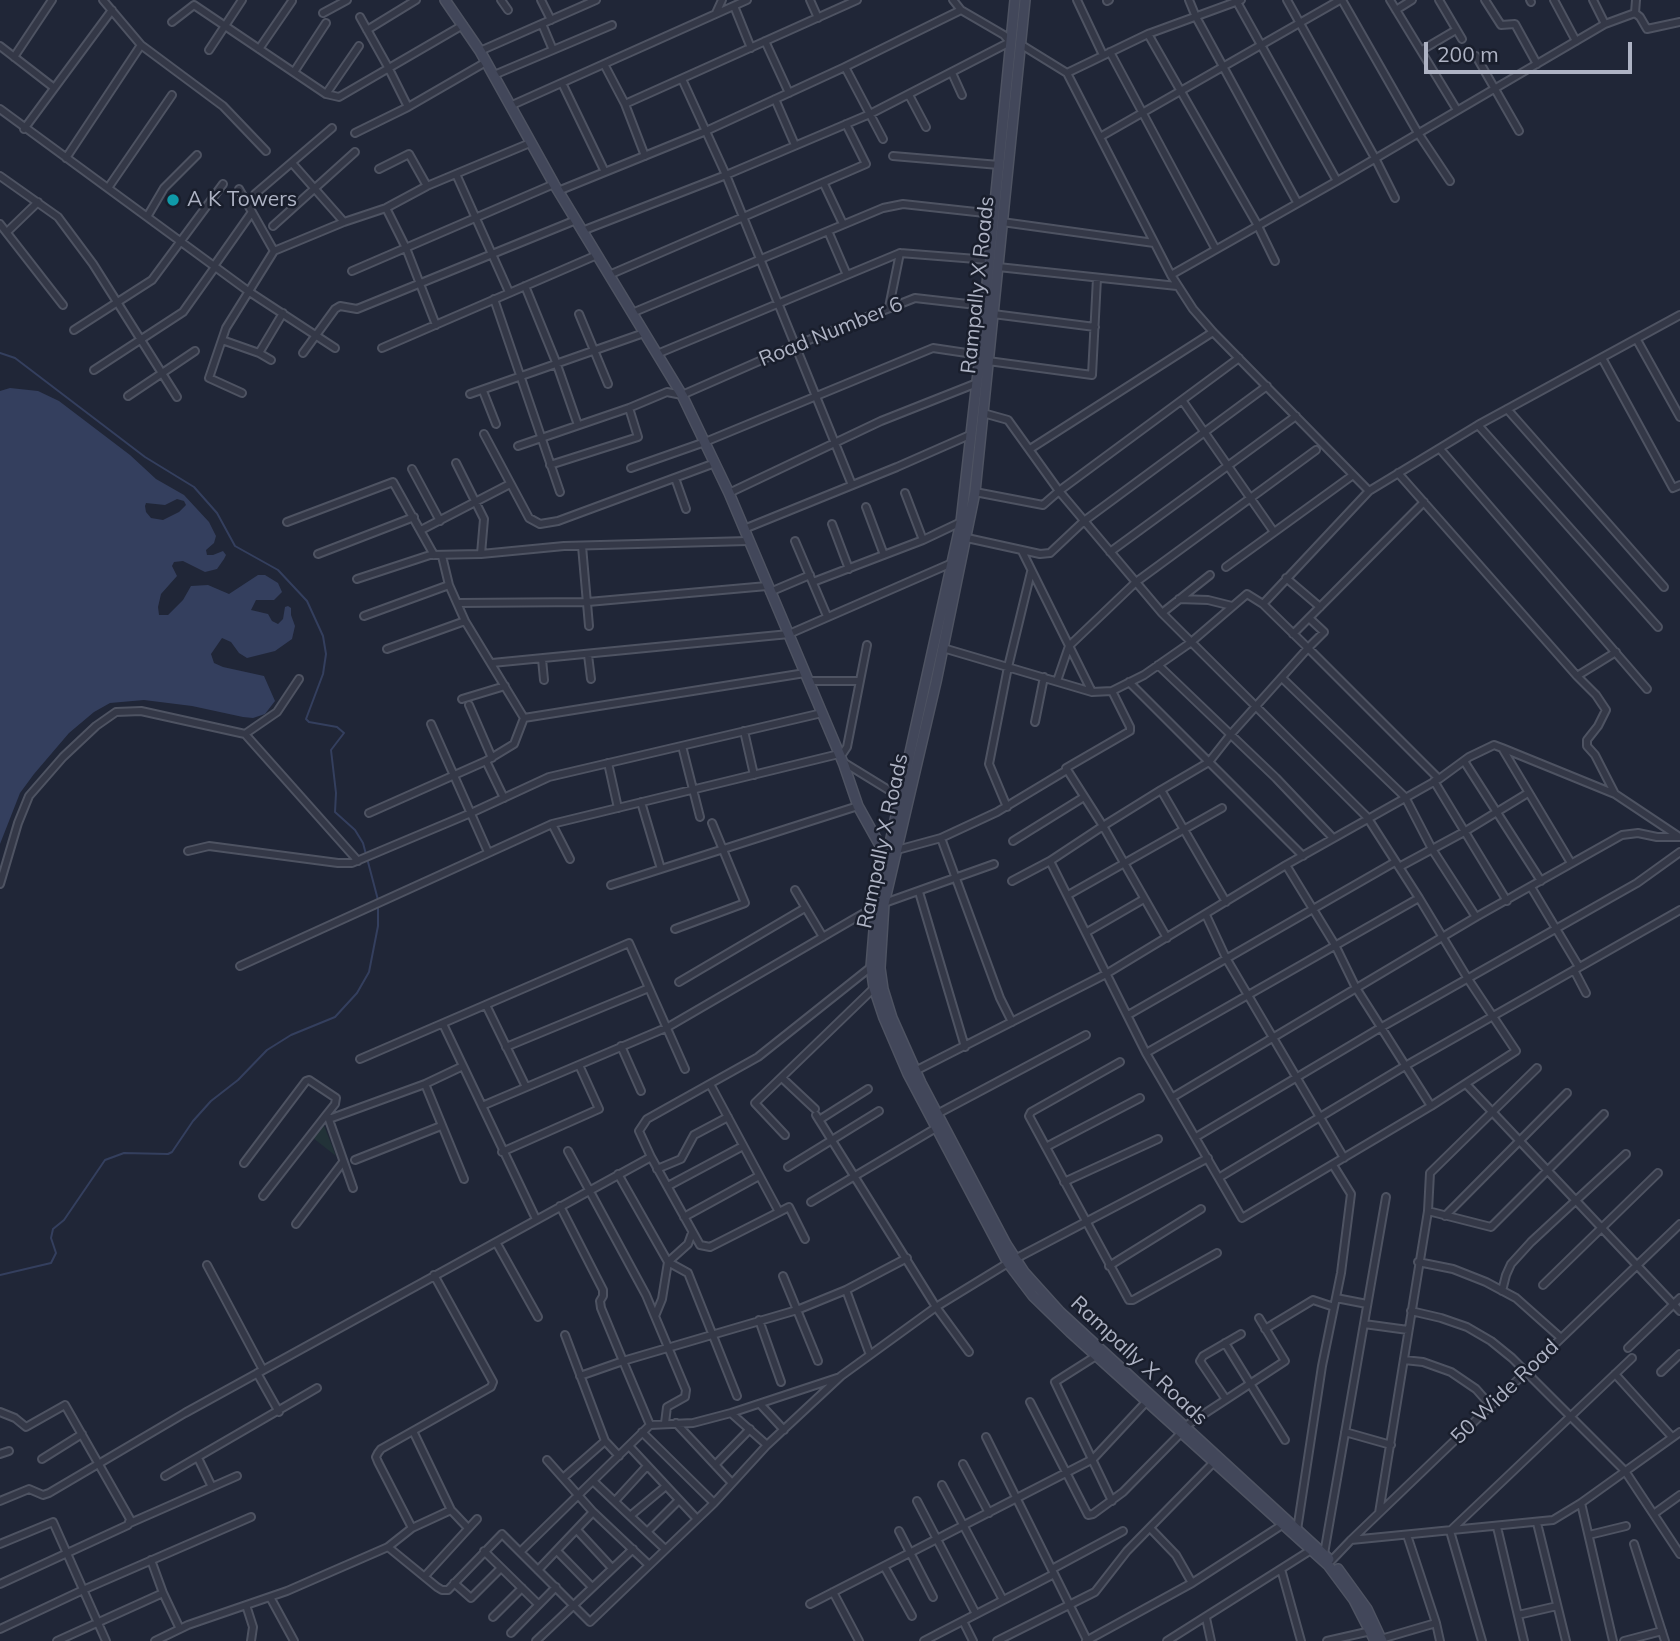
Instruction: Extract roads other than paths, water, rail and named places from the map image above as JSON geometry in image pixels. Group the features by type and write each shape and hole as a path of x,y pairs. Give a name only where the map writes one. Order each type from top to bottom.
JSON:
{"main road":[{"path":"445,0 480,51 556,188 682,395 729,493 841,758 858,806 893,856"},
{"name":"Rampally X Roads","path":"893,856 943,648 975,492 983,413 984,358 993,314 1002,222 1015,0"},
{"name":"Rampally X Roads","path":"1014,43 1025,0"},
{"path":"1014,43 989,260 984,358 977,383 961,522 901,797 893,856 880,905 871,967 874,988 893,1041 936,1128 1033,1296 1146,1402 1183,1430 1213,1463 1328,1565 1379,1640"},
{"name":"Rampally X Roads","path":"880,905 880,968 892,1018 915,1071 1012,1261 1060,1312 1183,1430 1331,1561 1353,1588 1379,1640"}],"street":[{"path":"13,57 52,0"},
{"path":"103,0 141,45 223,106 266,151"},
{"path":"209,50 242,0"},
{"path":"323,13 347,0"},
{"path":"368,30 416,0"},
{"path":"501,0 508,10"},
{"path":"541,0 551,20"},
{"path":"575,0 578,8"},
{"path":"480,51 596,0"},
{"path":"716,13 722,0"},
{"path":"510,106 747,0"},
{"path":"810,0 818,18"},
{"path":"625,104 857,0"},
{"path":"953,0 961,10 1067,73 1171,275 1193,309 1369,491"},
{"path":"1077,0 1215,248"},
{"path":"1189,0 1297,202"},
{"path":"1287,0 1395,198"},
{"path":"1100,137 1341,0 1418,133 1450,181"},
{"path":"1390,0 1457,110"},
{"path":"1396,10 1412,0"},
{"path":"1439,0 1462,38"},
{"path":"1485,0 1501,25 1515,24 1536,64"},
{"path":"1554,0 1576,41"},
{"path":"1593,0 1605,24"},
{"path":"1635,13 1636,0"},
{"path":"259,49 292,1"},
{"path":"1067,73 1148,34 1239,1 1337,181"},
{"path":"172,22 194,5 326,94 339,97 463,25"},
{"path":"734,6 751,48"},
{"path":"24,129 112,10"},
{"path":"352,271 475,218 605,172 706,131 845,68 961,10"},
{"path":"1171,275 1605,24 1635,13"},
{"path":"1635,13 1647,29 1680,22"},
{"path":"360,17 408,107"},
{"path":"294,72 326,23"},
{"path":"542,24 553,50"},
{"path":"494,75 612,25"},
{"path":"1422,50 1456,30"},
{"path":"1148,34 1257,224 1275,261"},
{"path":"765,41 789,93"},
{"path":"582,231 726,175 870,114 1014,43"},
{"path":"66,158 141,45"},
{"path":"0,46 53,87"},
{"path":"326,94 359,46"},
{"path":"1476,56 1519,131"},
{"path":"355,133 408,107 486,62"},
{"path":"604,64 625,104 645,156"},
{"path":"845,68 883,139"},
{"path":"952,73 962,95"},
{"path":"682,79 726,175 852,485"},
{"path":"562,83 605,172"},
{"path":"108,188 172,95"},
{"path":"909,95 926,127"},
{"path":"775,99 795,145"},
{"path":"0,109 214,267 335,348"},
{"path":"609,275 866,164 846,124"},
{"path":"255,194 332,128"},
{"path":"242,393 209,378 226,328 274,251 386,208 427,186 530,143"},
{"path":"273,226 355,152"},
{"path":"147,217 164,188 197,155"},
{"path":"379,169 409,155 427,186"},
{"path":"894,156 999,165"},
{"path":"292,163 344,222"},
{"path":"456,174 509,292"},
{"path":"0,176 58,217 93,264 177,397"},
{"path":"74,330 152,280 223,184"},
{"path":"824,184 843,224"},
{"path":"239,189 274,251"},
{"path":"7,232 38,202"},
{"path":"632,313 883,208 903,204 994,214"},
{"path":"386,208 406,248 436,325"},
{"path":"94,370 183,312 252,212"},
{"path":"303,353 340,306 358,309 576,220"},
{"path":"1002,222 1154,243"},
{"path":"0,223 63,305"},
{"path":"828,231 847,275"},
{"path":"889,307 900,253"},
{"path":"657,354 900,253 989,260"},
{"path":"382,348 597,255"},
{"path":"998,267 1177,286"},
{"path":"631,468 705,442 933,348 1092,375 1097,278"},
{"path":"525,286 578,425"},
{"name":"Road Number 6","path":"517,446 629,408 667,392 682,395 796,345 915,298 985,306"},
{"path":"494,299 560,492"},
{"path":"259,353 283,313"},
{"path":"579,313 608,384"},
{"path":"993,314 1095,327"},
{"path":"1263,604 1369,491 1478,425 1679,319"},
{"path":"1030,449 1213,332"},
{"path":"470,394 644,333"},
{"path":"222,340 271,359"},
{"path":"1637,340 1680,417"},
{"path":"128,396 195,351"},
{"path":"975,492 1043,505 1239,358"},
{"path":"1602,358 1673,488 1680,485"},
{"path":"729,493 835,442 977,383"},
{"path":"967,538 1022,551 1050,553 1084,521 1267,386"},
{"path":"483,391 496,424"},
{"path":"1182,400 1274,532"},
{"path":"550,465 638,437 629,408"},
{"path":"1507,409 1664,587"},
{"path":"983,413 1008,420 1059,491 1162,613 1367,817 1516,1051 1431,1106 1242,1218 1146,1052 1050,861"},
{"path":"1110,552 1296,416"},
{"path":"1478,425 1658,626"},
{"path":"484,434 529,518 540,524 558,521 715,463"},
{"path":"744,529 972,434"},
{"path":"1440,449 1647,689"},
{"path":"1057,681 1069,646 1136,582 1316,450"},
{"path":"456,463 484,519 481,554"},
{"path":"412,469 440,521"},
{"path":"1398,473 1596,695 1606,710 1587,740 1587,746 1595,755 1615,794"},
{"path":"1226,567 1353,475"},
{"path":"675,478 686,509"},
{"path":"287,522 391,482 396,483 434,555"},
{"path":"421,530 510,484"},
{"path":"905,493 923,540"},
{"path":"1293,634 1424,502"},
{"path":"866,507 884,555"},
{"path":"318,554 414,517"},
{"path":"457,603 588,602 769,589 849,569 961,522"},
{"path":"832,524 849,569"},
{"path":"357,579 429,555 582,546 748,541"},
{"path":"795,541 827,616"},
{"path":"582,546 589,626"},
{"path":"1022,551 1092,692"},
{"path":"442,556 449,584 465,621 524,718"},
{"path":"492,663 789,634 954,562"},
{"path":"1007,807 989,764 1008,667 1031,572"},
{"path":"1162,613 1210,575"},
{"path":"1286,578 1320,607"},
{"path":"364,616 449,584"},
{"path":"943,648 1092,692 1111,691 1144,676 1190,643 1247,594 1263,604 1308,648 1436,780 1464,832 1507,901"},
{"path":"1179,599 1208,600 1232,606"},
{"path":"1012,881 1050,861 1209,762 1324,632 1309,618"},
{"path":"387,649 465,621"},
{"path":"841,758 847,747 867,645"},
{"path":"1577,676 1616,652"},
{"path":"588,655 591,679"},
{"path":"542,659 544,680"},
{"path":"1158,665 1231,734 1333,838"},
{"path":"524,718 807,677 859,681"},
{"path":"1035,722 1044,677"},
{"path":"1282,678 1405,797 1432,849 1476,917"},
{"path":"245,734 276,712 299,679"},
{"path":"1129,682 1303,856"},
{"path":"462,699 505,686"},
{"path":"893,856 941,838 1007,807 1067,770 1078,760 1130,731 1111,691"},
{"path":"469,705 504,798"},
{"path":"0,884 29,796 62,757 116,712 141,711 245,734 358,861"},
{"path":"188,851 209,846 338,863 358,861 549,777 822,713"},
{"path":"369,813 489,759 514,744 524,718"},
{"path":"431,724 488,852"},
{"path":"744,731 754,775"},
{"path":"915,1071 1106,974 1367,817 1494,745 1615,794 1680,837"},
{"path":"682,746 700,817"},
{"path":"1502,748 1571,863"},
{"path":"240,965 552,824 754,775 841,758 901,797"},
{"path":"1464,761 1541,881"},
{"path":"608,763 618,808"},
{"path":"1067,770 1104,826 1167,938"},
{"path":"1161,790 1226,902"},
{"path":"1128,1015 1312,908 1464,832 1528,793"},
{"path":"1013,841 1084,797"},
{"path":"641,802 661,869"},
{"path":"611,885 858,806"},
{"path":"1068,895 1222,808"},
{"path":"675,929 745,903 712,822"},
{"path":"552,824 570,859"},
{"path":"1172,1097 1476,917 1622,835 1638,833 1657,837 1680,837"},
{"path":"941,838 1000,998 1012,1022"},
{"path":"1196,1137 1380,1028 1637,883 1680,852"},
{"path":"482,1106 668,1027 880,905 994,864"},
{"path":"1286,865 1335,945 1380,1028 1431,1106"},
{"path":"1531,887 1555,928 1586,993"},
{"path":"795,890 823,937"},
{"path":"919,892 965,1047"},
{"path":"1146,1052 1419,898"},
{"path":"1087,932 1144,899"},
{"path":"679,982 805,908"},
{"path":"1220,1177 1405,1066 1680,909"},
{"path":"1206,915 1226,958 1344,1158"},
{"path":"360,1059 629,943 685,1069"},
{"path":"806,1239 790,1207 710,1247 701,1245 657,1169 639,1131 647,1119 758,1058 871,967"},
{"path":"506,1046 649,988"},
{"path":"785,1135 755,1103 874,988"},
{"path":"486,1005 526,1087"},
{"path":"443,1024 536,1219"},
{"path":"937,1114 1086,1035"},
{"path":"621,1045 641,1091"},
{"path":"1120,1062 1031,1112 1029,1116 1129,1300 1217,1253"},
{"path":"502,1152 599,1109 579,1065"},
{"path":"328,1117 425,1084 463,1066"},
{"path":"1379,1513 1428,1211 1430,1173 1538,1068"},
{"path":"782,1078 817,1115 936,1307 969,1352"},
{"path":"244,1163 306,1081 312,1080 336,1098 328,1117 263,1196"},
{"path":"425,1084 464,1179"},
{"path":"710,1084 779,1212"},
{"path":"1466,1084 1680,1311"},
{"path":"817,1115 868,1089"},
{"path":"1445,1216 1567,1093"},
{"path":"1045,1147 1140,1098"},
{"path":"788,1167 879,1111"},
{"path":"1428,1211 1491,1227 1604,1114"},
{"path":"328,1117 354,1188"},
{"path":"657,1169 681,1159 694,1135 728,1118"},
{"path":"355,1160 441,1126"},
{"path":"811,1202 936,1128"},
{"path":"1065,1182 1158,1139"},
{"path":"668,1186 743,1146"},
{"path":"568,1151 655,1316 686,1394 685,1398 667,1407 665,1423"},
{"path":"1502,1291 1511,1264 1626,1154"},
{"path":"0,1501 29,1489 43,1495 49,1493 260,1372 651,1157"},
{"path":"388,1547 442,1590 448,1590 502,1534 590,1622 713,1503 767,1445 841,1376 936,1307 1012,1261 1209,1158"},
{"path":"296,1224 343,1162"},
{"path":"1297,1530 1322,1366 1341,1273 1351,1194 1333,1165"},
{"path":"1543,1285 1658,1173"},
{"path":"618,1174 668,1262 688,1273 737,1396"},
{"path":"684,1217 759,1176"},
{"path":"1324,1554 1386,1198"},
{"path":"560,1206 603,1290 601,1308 650,1425"},
{"path":"1109,1266 1201,1209"},
{"name":"50 Wide Road","path":"1331,1561 1680,1224"},
{"path":"655,1316 662,1299 668,1262 688,1244 692,1233"},
{"path":"496,1242 538,1317"},
{"path":"580,1376 713,1333 797,1310 846,1290 907,1258"},
{"path":"1418,1262 1454,1269 1516,1298 1561,1338"},
{"path":"207,1265 279,1412"},
{"path":"412,1528 376,1457 382,1448 491,1387 493,1382 434,1275"},
{"path":"783,1276 818,1362"},
{"path":"846,1290 870,1355"},
{"path":"1336,1298 1367,1304"},
{"path":"1628,1348 1680,1298"},
{"path":"1265,1329 1313,1300 1334,1307"},
{"path":"1411,1311 1467,1327 1491,1341 1526,1371 1625,1471 1680,1552"},
{"path":"1030,1402 1088,1515 1112,1501 1183,1430 1225,1398 1285,1361 1259,1318"},
{"path":"759,1320 781,1382"},
{"path":"1364,1324 1408,1330"},
{"path":"1225,1398 1200,1361 1202,1356 1241,1334"},
{"path":"565,1335 605,1441 619,1456"},
{"path":"1225,1343 1285,1440"},
{"path":"1661,1372 1680,1354"},
{"path":"1096,1356 1055,1381 1112,1501"},
{"path":"1450,1531 1632,1358"},
{"path":"1404,1360 1423,1362 1451,1372 1476,1389 1490,1406"},
{"path":"1615,1374 1672,1437"},
{"path":"520,1552 650,1425 693,1423 760,1404 841,1376"},
{"path":"165,1476 317,1388"},
{"path":"810,1604 1093,1459 1146,1402"},
{"path":"760,1404 784,1430"},
{"path":"0,1412 15,1418 26,1427 65,1405 100,1464 130,1523"},
{"path":"731,1413 767,1445"},
{"path":"676,1423 732,1483"},
{"path":"715,1465 750,1429"},
{"path":"413,1431 451,1510 467,1527"},
{"path":"1345,1432 1391,1445"},
{"path":"1351,1540 1553,1520 1680,1432"},
{"path":"642,1433 713,1503"},
{"path":"42,1459 82,1434"},
{"path":"986,1437 1087,1641 1192,1583 1282,1525"},
{"path":"563,1478 605,1441"},
{"path":"629,1446 697,1519"},
{"path":"0,1454 9,1451"},
{"path":"198,1458 212,1487"},
{"path":"547,1460 593,1512 649,1565"},
{"path":"997,1641 1095,1591 1127,1552 1213,1463"},
{"path":"963,1464 989,1513"},
{"path":"614,1501 648,1466"},
{"path":"0,1584 237,1476"},
{"path":"593,1481 665,1549"},
{"path":"942,1485 1003,1600"},
{"path":"630,1516 666,1486"},
{"path":"1655,1513 1680,1495"},
{"path":"647,1532 679,1500"},
{"path":"917,1501 976,1614"},
{"path":"1581,1503 1613,1641"},
{"path":"155,1641 180,1629 270,1597 388,1547 412,1528 451,1510"},
{"path":"538,1570 593,1512"},
{"path":"0,1629 251,1517"},
{"path":"425,1576 477,1519"},
{"path":"0,1544 53,1522 106,1641"},
{"path":"1537,1523 1566,1641"},
{"path":"1589,1535 1626,1526"},
{"path":"1497,1527 1524,1641"},
{"path":"1151,1529 1176,1555 1192,1583"},
{"path":"577,1530 611,1567"},
{"path":"899,1531 933,1597"},
{"path":"924,1641 1003,1600 1123,1531"},
{"path":"1450,1531 1482,1641"},
{"path":"1407,1535 1440,1641"},
{"path":"1634,1544 1665,1641"},
{"path":"536,1641 633,1549"},
{"path":"1167,1641 1311,1550"},
{"path":"484,1551 538,1604"},
{"path":"557,1551 592,1587"},
{"path":"151,1560 180,1629"},
{"path":"884,1566 912,1616"},
{"path":"454,1583 468,1597 474,1597 501,1568"},
{"path":"1281,1569 1301,1641"},
{"path":"511,1633 556,1587"},
{"path":"494,1617 522,1588"},
{"path":"57,1641 163,1592"},
{"path":"833,1592 859,1641"},
{"path":"270,1597 294,1641"},
{"path":"246,1605 253,1627 251,1641"},
{"path":"1518,1615 1558,1606"},
{"path":"1206,1618 1211,1641"},
{"path":"963,1621 973,1641"},
{"path":"1379,1640 1436,1623"},
{"path":"1623,1641 1662,1630"},
{"path":"1327,1641 1371,1631"}],"water":[{"path":"10,388 38,391 59,401 130,455 156,479 184,495 209,522 216,536 214,543 206,550 207,555 223,551 226,555 224,559 217,569 205,572 183,561 174,562 172,566 177,576 161,594 159,615 168,615 183,600 191,586 208,585 229,594 258,575 265,575 278,583 282,592 274,600 256,600 251,610 268,614 272,621 278,624 283,619 285,607 288,606 291,608 295,626 292,639 275,651 247,658 239,653 231,642 222,638 211,654 214,663 223,667 264,676 275,701 265,714 253,718 243,717 192,706 144,700 110,703 94,712 69,733 34,774 20,793 0,844 0,391","holes":["177,499 184,501 186,505 179,512 163,520 151,518 146,512 146,503 165,505"]}],"waterway":[{"path":"0,353 15,358 145,457 194,487 217,513 235,546 278,570 307,601 323,636 326,654 323,674 306,719 309,722 337,727 344,733 331,750 336,793 335,812 355,830 363,843 378,900"},
{"path":"0,1275 51,1263 56,1253 51,1238 53,1229 64,1220 105,1160 124,1153 172,1152 193,1121 211,1101 238,1080 267,1050 291,1035 335,1017 357,993 369,972 378,926 378,906"}],"place":[{"name":"A K Towers","path":"173,200"}]}
